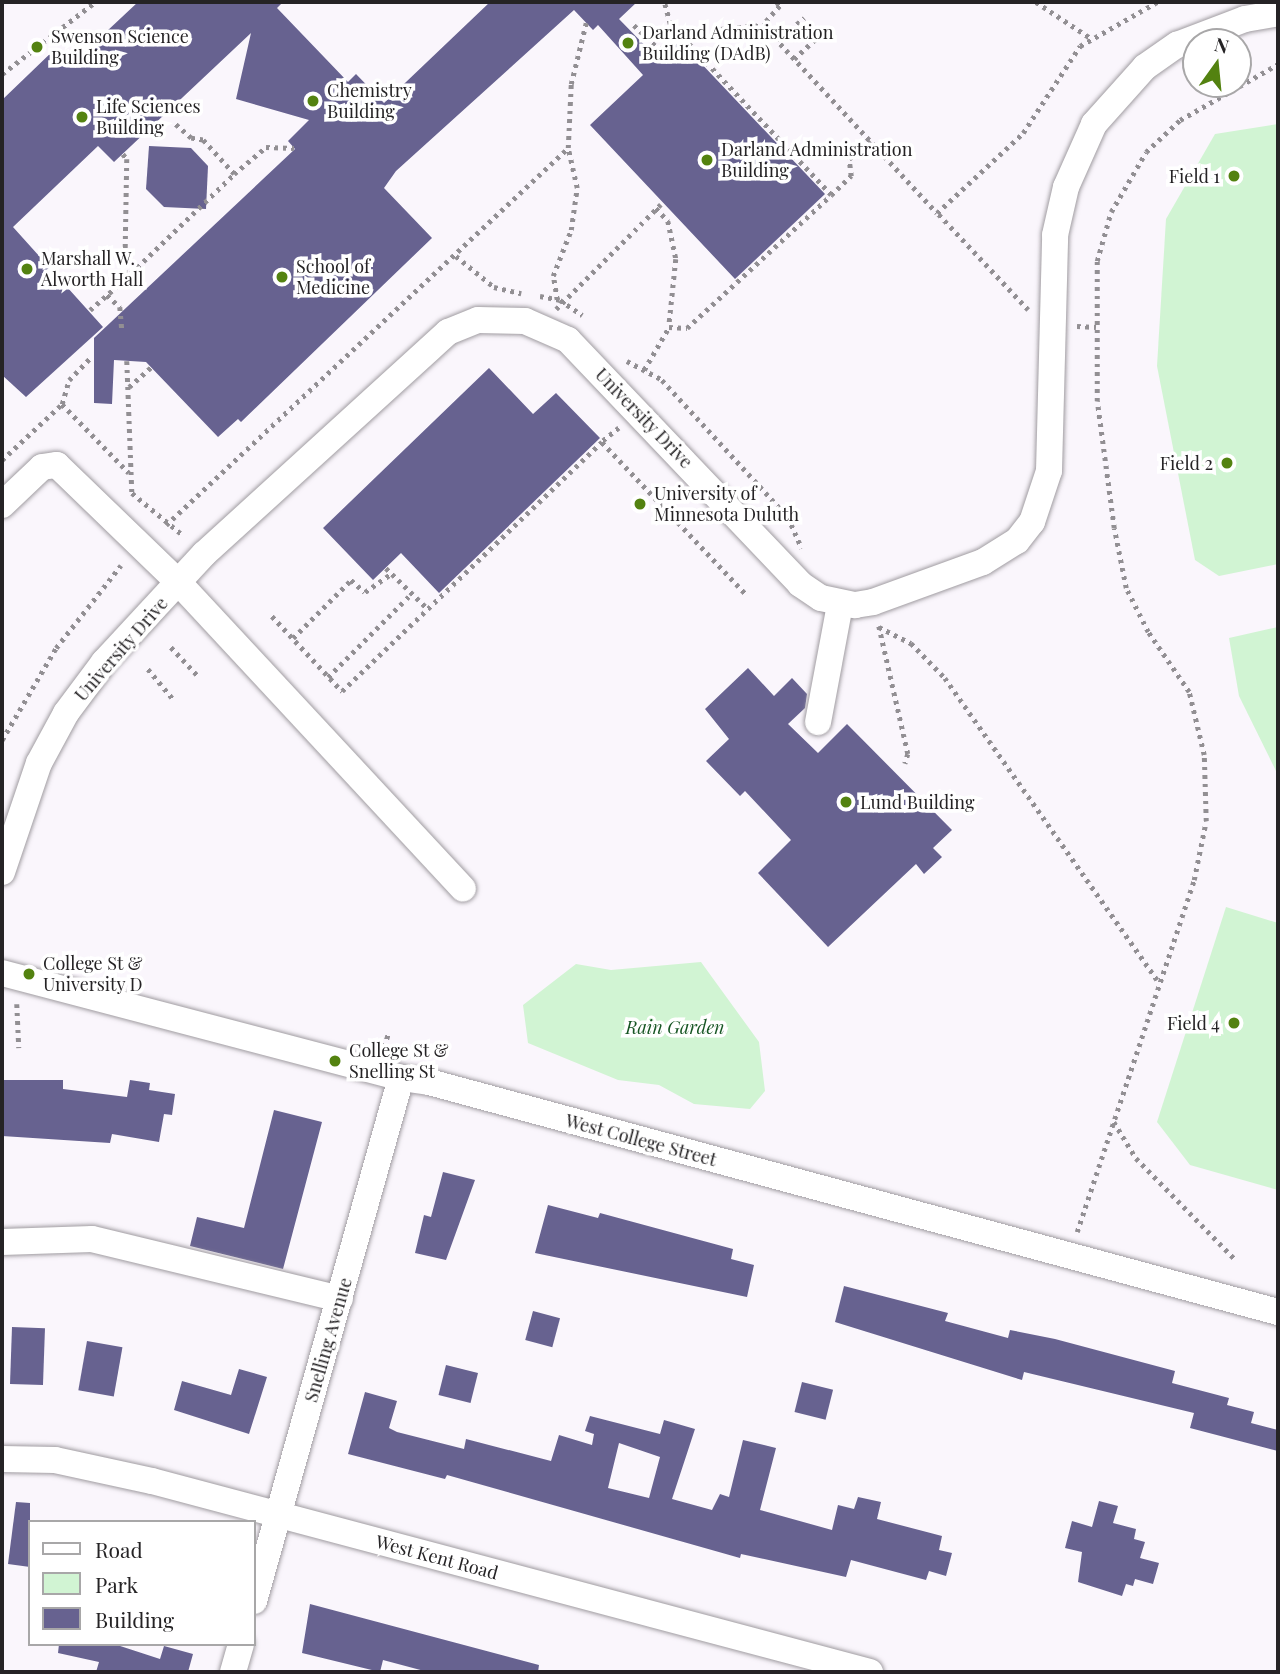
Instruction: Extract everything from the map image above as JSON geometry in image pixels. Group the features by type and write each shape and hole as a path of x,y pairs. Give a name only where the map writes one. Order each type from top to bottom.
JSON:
{"street":[{"name":"University Drive","path":"2,872 38,763 66,713 104,662 179,583 448,332 478,320 506,317 544,326 568,340 800,584 821,598 840,604 873,602 983,562 1017,541 1032,522 1049,471 1055,234 1078,156 1110,102 1145,68 1177,45 1211,30 1278,13"},
{"path":"2,505 42,467 57,466 179,583 463,889"},
{"path":"818,722 840,604"},
{"name":"West College Street","path":"2,973 401,1078 429,1082 1278,1312"},
{"name":"Snelling Avenue","path":"256,1594 401,1078"},
{"path":"2,1242 92,1239 340,1298"},
{"name":"West Kent Road","path":"2,1459 55,1460 279,1515 870,1672"},
{"path":"233,1672 240,1646"}],"path":[{"path":"2,74 95,2"},
{"path":"664,2 670,23 678,33 831,195"},
{"path":"655,56 678,33 763,25 780,6 777,2"},
{"path":"1036,2 1092,39"},
{"path":"937,213 1023,133 1080,46 1157,2"},
{"path":"777,40 804,18"},
{"path":"586,23 571,84 568,148 577,188 571,230 553,276 559,300 659,206 668,221 676,259 669,327 644,370"},
{"path":"763,25 1029,311"},
{"path":"634,26 660,50"},
{"path":"794,59 820,35"},
{"path":"1069,1255 1157,980 1201,853 1206,821 1204,755 1189,692 1148,632 1126,588 1097,401 1097,261 1111,212 1146,152 1180,120 1278,64"},
{"path":"174,123 191,138 203,140 234,174"},
{"path":"669,327 687,328 831,195 851,176 849,159 870,141"},
{"path":"90,310 266,147 294,148"},
{"path":"166,525 568,148"},
{"path":"123,154 127,159 125,279"},
{"path":"107,295 120,307 122,331"},
{"path":"1073,326 1097,327"},
{"path":"2,460 62,404 69,380 89,359"},
{"path":"127,361 132,493 166,525 188,539"},
{"path":"128,387 151,367"},
{"path":"62,404 130,473"},
{"path":"272,616 342,691 602,442 621,427 612,417"},
{"path":"602,442 745,593"},
{"path":"2,740 56,648 121,565"},
{"path":"386,568 410,595 428,609"},
{"path":"293,638 351,580 365,592 391,574"},
{"path":"328,677 410,595"},
{"path":"905,764 908,754 879,626 911,643 945,678 1157,980"},
{"path":"171,647 199,677"},
{"path":"148,669 174,700"},
{"path":"1113,1121 1136,1158 1234,1258"}],"green space":[{"name":"Field 2","path":"1278,124 1278,564 1219,576 1195,560 1157,366 1166,219 1215,134"},
{"path":"1278,627 1278,775 1239,696 1229,638"},
{"name":"Field 4","path":"1226,907 1278,923 1278,1190 1190,1165 1157,1122"},
{"name":"Rain Garden","path":"701,962 759,1042 765,1091 750,1109 694,1104 659,1085 618,1080 528,1043 523,1005 576,964 611,970"}],"building":[{"path":"138,2 283,2 277,8 348,82 356,74 384,103 490,2 637,2 619,19 659,60 680,41 825,194 735,279 590,125 643,75 598,25 593,30 574,10 396,171 384,188 432,238 241,422 238,419 218,437 146,362 114,360 112,404 94,403 94,338 295,149 288,141 309,120 236,99 251,33 114,162 98,146 13,227 103,327 26,397 2,375 2,100 55,49 74,62"},
{"path":"149,146 191,148 208,166 206,209 164,207 146,189"},
{"path":"489,368 533,414 556,393 600,438 439,593 401,553 373,580 323,528"},
{"name":"Lund Building","path":"748,668 774,696 792,678 807,694 805,708 788,724 818,753 847,724 952,830 933,848 942,857 924,874 916,864 828,947 758,873 791,840 745,791 740,796 706,761 729,739 705,709"},
{"path":"2,1080 63,1080 63,1089 127,1097 130,1080 150,1083 149,1090 175,1094 172,1115 164,1114 159,1142 112,1134 110,1143 2,1136"},
{"path":"274,1110 322,1122 283,1269 190,1246 197,1217 244,1228"},
{"path":"443,1172 475,1180 446,1260 415,1253 424,1215 431,1217"},
{"path":"548,1205 598,1218 600,1213 733,1249 731,1259 754,1265 747,1297 535,1253"},
{"path":"844,1286 948,1313 945,1321 1008,1338 1010,1330 1055,1339 1175,1371 1172,1383 1229,1398 1227,1405 1254,1412 1251,1423 1278,1430 1278,1451 1190,1428 1194,1413 1024,1372 1022,1380 835,1322"},
{"path":"533,1311 560,1318 552,1347 525,1340"},
{"path":"12,1327 45,1328 43,1385 10,1384"},
{"path":"87,1341 122,1347 114,1396 78,1390"},
{"path":"446,1365 478,1373 471,1403 439,1395"},
{"path":"239,1369 267,1377 249,1434 174,1410 182,1381 231,1395"},
{"path":"802,1382 833,1390 826,1420 795,1412"},
{"path":"365,1392 397,1401 389,1428 397,1432 464,1449 466,1439 551,1461 559,1435 592,1445 594,1434 585,1431 590,1416 660,1434 664,1420 695,1429 672,1499 712,1510 720,1494 729,1497 743,1440 776,1448 760,1510 832,1530 838,1505 854,1509 858,1497 881,1502 877,1519 942,1536 939,1550 952,1553 946,1576 929,1571 926,1580 851,1560 846,1577 741,1554 740,1558 447,1475 445,1479 348,1454","holes":["619,1443 660,1457 649,1498 608,1488"]},
{"path":"1099,1501 1118,1506 1113,1523 1136,1529 1134,1539 1145,1542 1140,1558 1159,1563 1153,1584 1135,1579 1133,1586 1126,1584 1122,1596 1078,1582 1082,1552 1065,1548 1072,1521 1092,1527"},
{"path":"16,1502 30,1503 28,1567 8,1564"},
{"path":"310,1604 539,1665 538,1672 428,1672 383,1660 380,1672 302,1653"},
{"path":"59,1646 120,1646 160,1659 164,1646 193,1654 188,1672 96,1672 99,1662 58,1653"}],"place":[{"name":"Darland Administration Building (DAdB)","path":"628,43"},
{"name":"Swenson Science Building","path":"37,47"},
{"name":"Chemistry Building","path":"313,101"},
{"name":"Life Sciences Building","path":"82,117"},
{"name":"Darland Administration Building","path":"707,160"},
{"name":"Field 1","path":"1234,176"},
{"name":"Marshall W. Alworth Hall","path":"27,269"},
{"name":"School of Medicine","path":"282,277"},
{"name":"Field 2","path":"1227,463"},
{"name":"University of Minnesota Duluth","path":"640,504"},
{"name":"Lund Building","path":"846,802"},
{"name":"College St & University D","path":"29,974"},
{"name":"Field 4","path":"1234,1023"},
{"name":"College St & Snelling St","path":"335,1061"}]}
